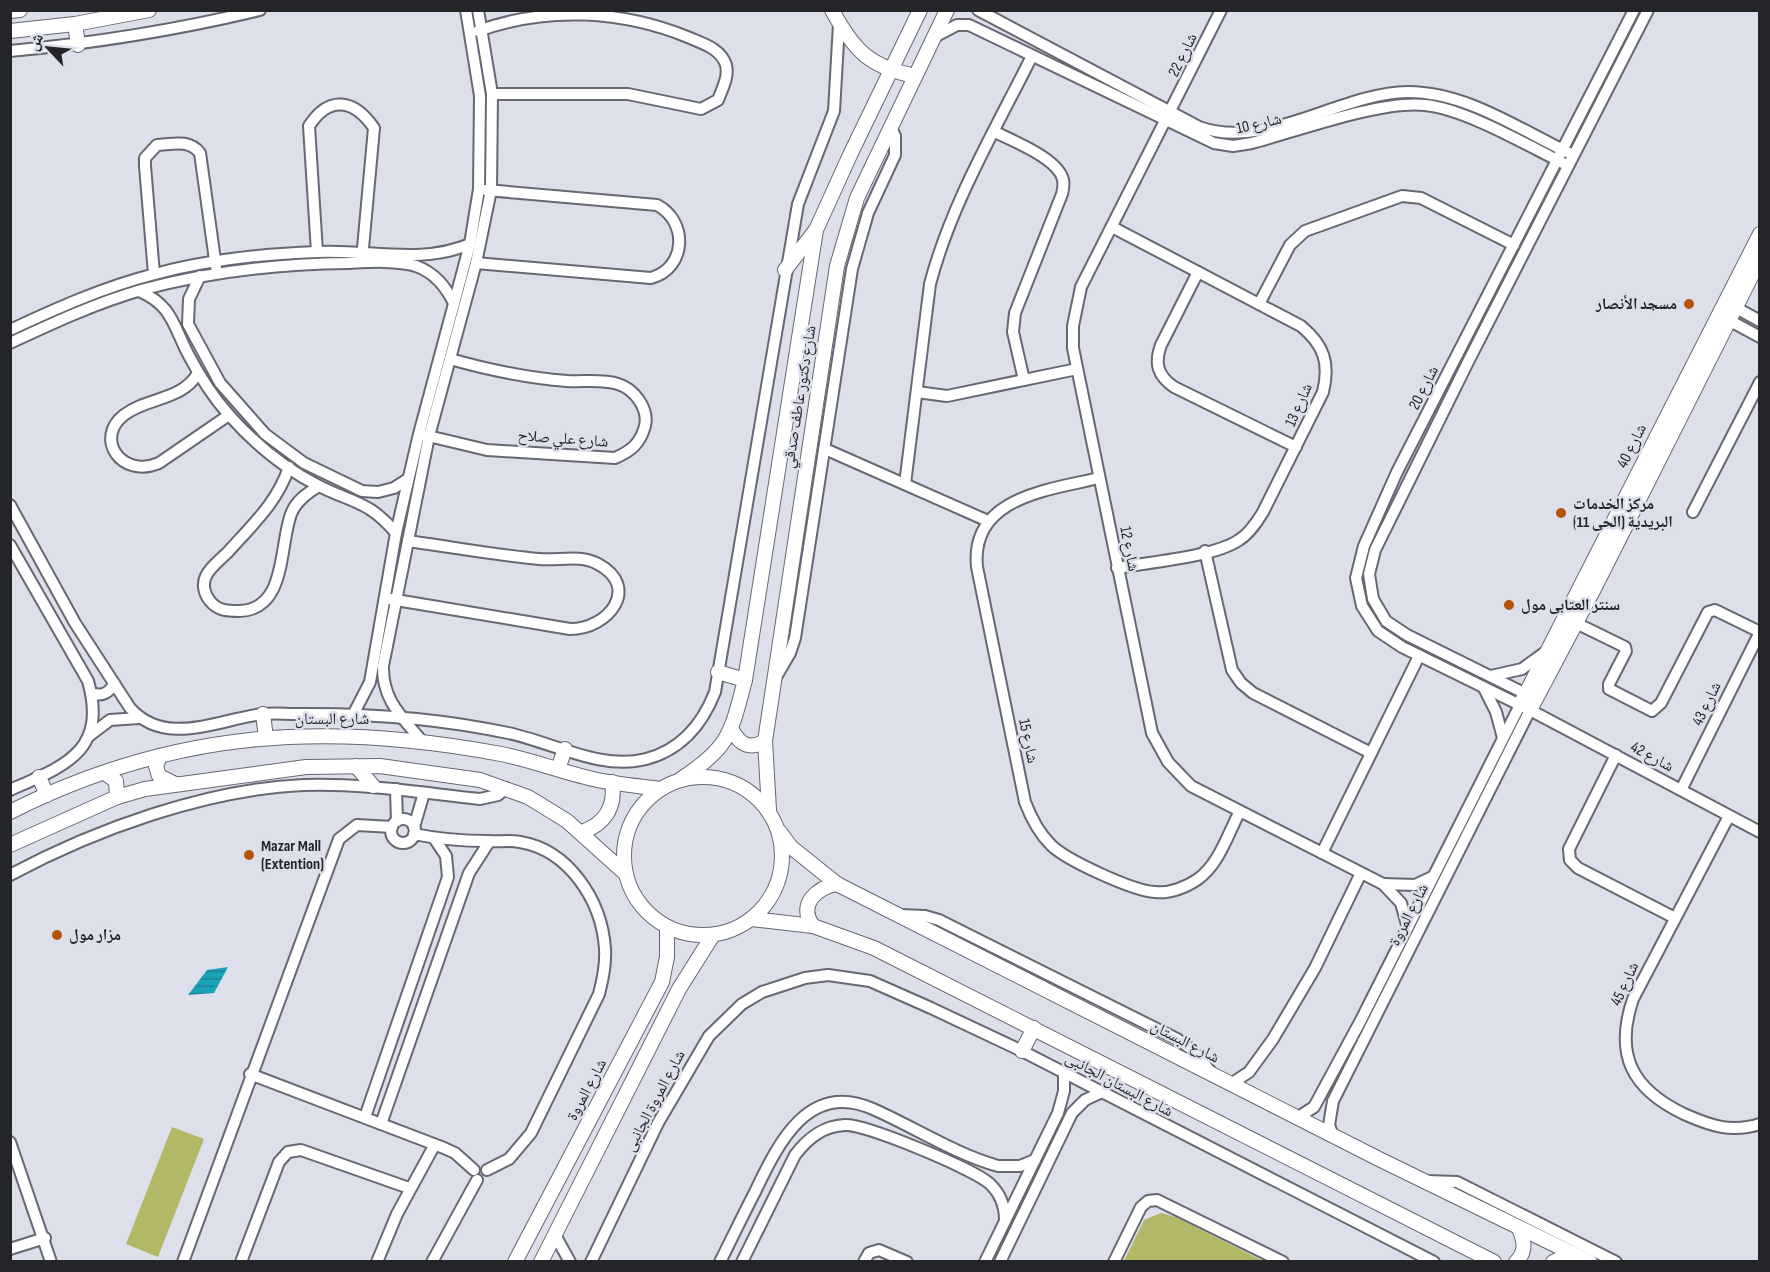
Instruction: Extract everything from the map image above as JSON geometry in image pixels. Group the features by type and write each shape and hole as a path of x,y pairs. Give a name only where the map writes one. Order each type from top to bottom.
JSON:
{"street":[{"path":"10,12 20,10"},
{"path":"10,31 75,24 149,10"},
{"path":"10,51 78,45 195,26 260,10"},
{"path":"354,713 370,682 390,599 408,541 424,435 470,244 480,189 480,96 466,10"},
{"path":"421,740 389,700 382,680 382,666 396,533 408,480 450,359 476,263 491,190 492,94 478,10"},
{"path":"832,10 860,53 891,71 915,76"},
{"name":"شارع دكتور عاطف صدقي","path":"681,779 709,759 732,730 745,680 816,230 920,10"},
{"name":"شارع دكتور عاطف صدقي","path":"769,810 765,741 837,266 857,198 947,10"},
{"name":"شارع 10","path":"978,10 1214,143 1233,146 1252,143 1389,106 1425,105 1460,114 1572,161"},
{"name":"شارع 22","path":"1169,117 1221,10"},
{"name":"شارع 20","path":"1528,702 1484,687 1419,656 1378,631 1362,606 1356,578 1364,546 1397,472 1634,10"},
{"name":"شارع 20","path":"1528,702 1490,676 1407,635 1386,621 1373,599 1369,574 1375,550 1648,10"},
{"path":"471,34 542,16 594,15 622,18 677,33 707,45 716,50 726,66 727,76 718,100 701,109 628,94 492,94"},
{"path":"75,24 78,45"},
{"path":"87,739 110,720 120,717 139,718 177,730 263,714 354,713 401,717 509,733 605,761 625,762 664,753 681,742 707,711 715,693 798,204 834,111 839,24"},
{"name":"شارع 10","path":"934,38 957,25 969,25 1032,56 1169,117"},
{"path":"905,484 930,284 936,261 955,212 1032,56"},
{"path":"317,252 309,126 318,111 334,104 350,106 364,114 374,128 362,257"},
{"name":"شارع 12","path":"1169,117 1081,288 1076,305 1073,337 1077,369 1152,733 1168,762 1191,786 1239,813 1383,884 1401,903 1407,925"},
{"path":"774,680 790,653 795,638 856,250 868,213 895,155 895,136 891,128"},
{"path":"995,132 1058,167 1064,180 1062,194 1015,313 1013,332 1024,380"},
{"path":"154,274 145,158 157,145 183,143 196,148 200,153 216,267"},
{"path":"476,263 651,278 667,270 679,250 677,225 670,213 657,205 480,189"},
{"path":"1259,304 1290,245 1305,231 1402,196 1421,198 1513,248 1522,256"},
{"name":"شارع 13","path":"1112,227 1301,326 1316,338 1325,355 1328,373 1323,392 1254,526 1240,539 1223,548 1118,568"},
{"path":"785,270 816,230"},
{"name":"شارع 40","path":"1528,702 1576,622 1726,311 1760,234"},
{"path":"10,343 70,315 139,291 200,276 216,267 275,265 362,257 434,255 470,244"},
{"path":"10,330 70,302 154,274 317,252 362,257 423,269 445,286 454,303"},
{"name":"شارع 40","path":"1528,702 1548,648 1726,311 1760,259"},
{"path":"1198,272 1156,357 1158,369 1164,380 1296,447"},
{"path":"200,276 189,298 188,324 220,383 265,434 304,463 362,491 378,492 394,488 408,480"},
{"path":"139,291 162,304 171,315 198,373 229,415 255,442 319,486 372,509 396,533"},
{"path":"1726,311 1758,320"},
{"path":"1726,311 1755,334"},
{"path":"1755,334 1750,324 1758,320"},
{"name":"شارع علي صلاح","path":"424,435 487,450 615,458 630,451 641,439 644,409 638,398 628,388 616,383 567,381 500,373 450,359"},
{"path":"917,392 947,396 1077,369"},
{"path":"198,373 185,389 124,415 115,424 112,436 118,457 133,467 147,468 159,463 229,415"},
{"path":"1693,512 1760,382"},
{"path":"255,442 265,434"},
{"path":"825,449 988,521 1003,508 1026,496 1099,478"},
{"path":"289,467 280,491 266,511 207,574 204,590 213,605 222,610 245,610 266,600 276,582 291,514 303,497 319,486"},
{"path":"10,505 75,623 139,718"},
{"name":"شارع 15","path":"988,521 979,540 976,567 1025,802 1035,826 1052,846 1134,888 1156,893 1178,889 1198,879 1214,862 1239,813"},
{"path":"10,790 69,762 81,751 87,739 93,706 88,681 11,547 29,540"},
{"path":"390,599 570,629 584,629 598,624 609,615 616,602 619,588 614,577 596,562 583,559 541,560 408,541"},
{"path":"1205,551 1232,670 1241,683 1253,693 1371,753"},
{"path":"1576,622 1625,647 1626,651 1609,689 1652,711 1661,703 1708,612 1715,610 1760,632"},
{"name":"شارع 43","path":"1681,790 1760,632"},
{"path":"1490,676 1522,669 1548,648"},
{"path":"1322,853 1419,656"},
{"path":"718,672 745,680"},
{"path":"91,693 99,695 107,693 114,683"},
{"path":"1484,687 1496,712 1503,738"},
{"name":"شارع المروة","path":"1297,1118 1314,1107 1361,1020 1503,738 1528,702"},
{"name":"شارع المروة","path":"1333,1136 1329,1119 1333,1101 1528,702"},
{"name":"شارع 42","path":"1528,702 1616,755 1760,832"},
{"path":"263,714 266,738"},
{"path":"732,730 737,740 746,746 756,746 765,741"},
{"name":"شارع البستان","path":"10,812 105,772 160,756 207,745 266,738 337,734 421,740 504,754 612,782 660,789"},
{"path":"558,769 565,749"},
{"path":"1616,755 1569,849 1570,860 1578,868 1675,918"},
{"path":"160,756 156,766 159,776 168,782 178,784"},
{"path":"10,845 117,797 178,784 306,766 406,768 480,780 506,788 550,809 582,832 626,874 641,905 667,927 690,935 713,935 733,930 752,919 769,902 779,880 783,855 779,831 769,810 756,795 730,781 701,776 681,779 660,789 642,805 630,826 624,850 626,874"},
{"path":"356,766 373,786"},
{"path":"105,772 116,781 117,797"},
{"path":"39,777 47,795"},
{"path":"582,832 601,822 608,814 612,804 612,782"},
{"path":"10,875 45,856 201,799 288,786 373,786 480,799 498,795 506,788"},
{"path":"396,789 393,837 401,843 408,842 414,831 424,793"},
{"name":"شارع 45","path":"1729,816 1633,999 1625,1021 1624,1045 1630,1067 1643,1087 1661,1102 1703,1122 1727,1129 1744,1129 1760,1124"},
{"path":"183,1262 250,1074 339,839 357,825 394,824 407,820 414,831 434,838 520,842 534,846 561,861 586,888 596,908 606,950 599,994 531,1133 508,1159 488,1170 487,1177 476,1175 455,1153 250,1074"},
{"name":"شارع البستان","path":"779,831 791,847 837,884 1297,1118 1590,1262"},
{"path":"365,1118 448,877 446,856 434,838"},
{"path":"381,1124 472,866 489,842"},
{"path":"1231,1084 1249,1072 1273,1039 1315,968 1361,873"},
{"name":"شارع 12","path":"1383,884 1415,885 1432,877"},
{"path":"813,926 807,912 812,896 818,890 837,884"},
{"path":"752,919 813,926 874,948 1494,1262"},
{"name":"شارع المروة","path":"515,1262 657,994 665,970 667,927"},
{"path":"541,1262 679,989 713,935"},
{"name":"شارع البستان الجانبى","path":"780,984 828,975 870,981 1022,1051 1434,1262"},
{"path":"413,980 429,987"},
{"name":"شارع المروة الجانبى","path":"591,1262 658,1123 709,1036 742,1004 780,984"},
{"path":"1022,1051 1034,1028"},
{"path":"1064,1073 1063,1098 1056,1117 987,1257 1001,1260 1068,1122 1080,1103 1102,1092"},
{"path":"720,1262 782,1140 804,1115 818,1107 834,1103 861,1104 994,1165 1012,1167 1035,1160"},
{"path":"1056,1117 1068,1122"},
{"path":"742,1262 795,1155 805,1142 831,1127 846,1125 876,1131 989,1183 1001,1199 1005,1220"},
{"path":"10,1142 45,1238 51,1262"},
{"path":"377,1262 410,1188 434,1146"},
{"path":"241,1262 279,1162 288,1152 302,1150 410,1188"},
{"path":"989,1183 996,1173 994,1165"},
{"path":"432,1262 476,1175"},
{"path":"1424,1181 1457,1182 1616,1262"},
{"path":"1114,1262 1141,1207 1148,1201 1156,1200 1283,1262"},
{"path":"1516,1262 1524,1251 1524,1239 1519,1228"},
{"path":"555,1235 570,1262"},
{"path":"10,1249 45,1238"},
{"path":"864,1262 869,1253 879,1250 907,1262"},
{"path":"1553,1262 1572,1253"}],"green space":[{"path":"172,1127 204,1139 158,1257 126,1244"},
{"path":"1161,1213 1176,1217 1263,1261 1124,1261 1144,1220"}],"water":[{"path":"228,967 214,993 188,995 207,970"}],"place":[{"name":"مسجد الأنصار","path":"1689,304"},
{"name":"مركز الخدمات البريدية (الحى 11)","path":"1561,513"},
{"name":"سنتر العتابى مول","path":"1509,605"},
{"name":"Mazar Mall (Extention)","path":"249,855"},
{"name":"مزار مول","path":"57,935"}]}
